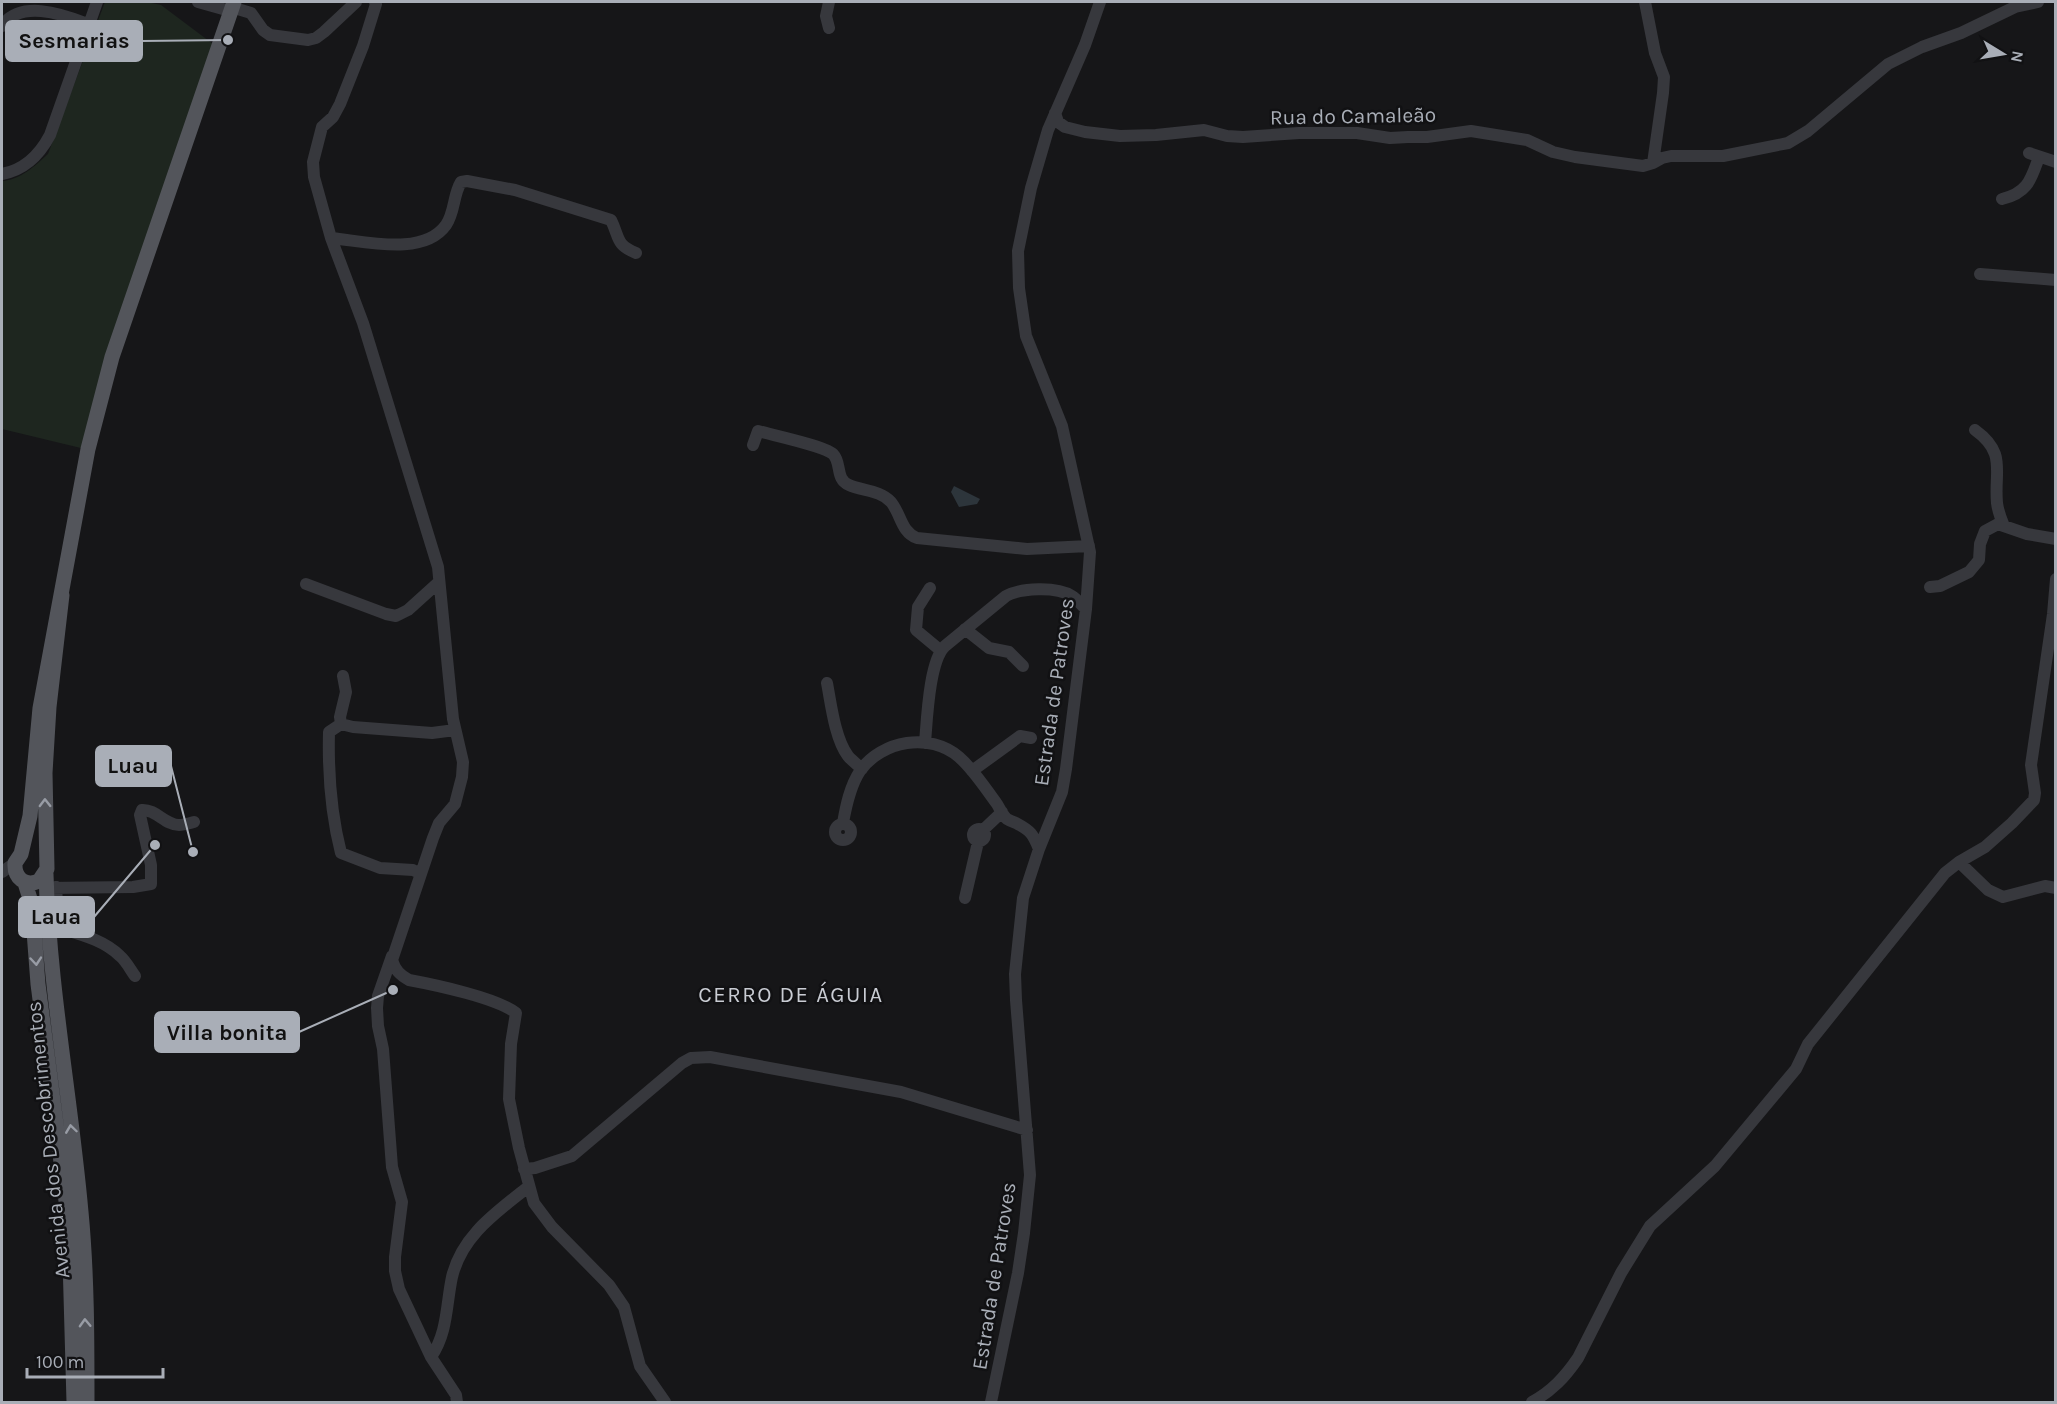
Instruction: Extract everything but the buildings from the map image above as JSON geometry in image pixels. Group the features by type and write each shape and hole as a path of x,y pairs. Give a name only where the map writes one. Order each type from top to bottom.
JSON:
{"main road":[{"path":"18,859 26,852 35,852 43,857 48,878 35,883 25,883 17,876 18,859 30,816 39,708 88,449 111,357 232,6"},
{"name":"Avenida dos Descobrimentos","path":"62,595 49,707 45,773 48,878 57,1019 81,1212 87,1402"},
{"name":"Avenida dos Descobrimentos","path":"25,883 32,904 38,984 69,1224 74,1402"}],"street":[{"path":"2,174 31,160 42,149 50,135 97,2"},
{"path":"198,2 232,6 251,13 263,30 270,35 308,40 324,32 356,2"},
{"path":"375,2 371,24 363,46 340,104 333,117 322,127 313,162 314,177 332,238 366,334 438,567 455,730 463,762 456,804 439,824 432,838 392,960 395,968 409,980"},
{"path":"829,2 826,16 829,28"},
{"name":"Estrada de Patroves","path":"991,1402 1010,1315 1024,1233 1030,1175 1015,974 1023,898 1039,849 1062,792 1086,609 1089,546 1062,426 1033,359 1026,336 1021,312 1018,269 1020,241 1031,189 1048,130 1085,45 1100,2"},
{"path":"1645,2 1655,53 1664,77 1653,163"},
{"name":"Rua do Camaleão","path":"1065,127 1120,136 1204,130 1227,136 1243,137 1299,133 1357,133 1390,138 1427,137 1471,131 1527,140 1553,152 1635,166 1653,163 1671,156 1723,156 1788,143 1808,131 1888,64 2015,7 2038,2"},
{"path":"2,26 11,12 26,5 41,6 88,24"},
{"path":"1055,113 1058,122 1065,127"},
{"path":"1048,130 1065,127"},
{"path":"2002,198 2016,196 2029,183 2034,155 2055,162"},
{"path":"332,238 401,245 414,244 428,239 445,227 450,218 457,189 461,182 467,181 515,190 611,220 618,242 623,248 636,254"},
{"path":"1980,274 2055,280"},
{"path":"1975,430 1989,440 1993,449 1998,468 1997,504 2004,526"},
{"path":"753,445 758,431 830,452 835,456 843,481 890,501 902,525 911,536 917,538 1027,549 1089,546"},
{"path":"1930,587 1940,586 1969,572 1979,560 1980,544 1985,531 1998,525 2027,534 2055,539"},
{"path":"1063,592 1074,590 1088,579"},
{"path":"1532,1402 1548,1393 1561,1381 1578,1358 1621,1273 1650,1226 1715,1166 1796,1069 1808,1044 1945,873 1985,847 2012,824 2034,800 2031,765 2053,655 2055,579"},
{"path":"306,584 386,615 396,616 408,610 439,582"},
{"path":"930,588 918,607 916,630 940,650"},
{"path":"925,743 934,663 940,650 965,629 1005,596 1015,591 1038,589 1063,592 1073,596 1086,609"},
{"path":"965,629 989,648 1009,652 1023,666"},
{"path":"341,724 340,717 346,692 343,676"},
{"path":"827,683 834,720 844,748 862,769"},
{"path":"972,771 1025,737 1019,723"},
{"path":"421,874 413,870 380,868 341,853 328,756 329,732 341,724 353,727 432,733 455,730"},
{"path":"843,823 849,797 862,769 875,756 887,748 914,742 930,743 958,756 972,771 1007,819 1029,830 1039,849"},
{"path":"135,976 121,956 108,947 89,937 63,929 48,878 133,886 151,884 151,865 140,815 141,810 153,812 177,825 194,822"},
{"path":"965,898 980,836 1002,812"},
{"path":"1029,830 1051,822"},
{"path":"2,872 18,859"},
{"path":"1959,862 1988,890 2003,897 2045,886 2055,888"},
{"path":"394,952 378,996 378,1026 383,1049 392,1167 402,1202 395,1271 399,1289 431,1357 456,1395 457,1402"},
{"path":"385,972 471,995 510,1008 516,1013 510,1044 509,1099 528,1187 534,1203 541,1214 609,1286 624,1307 640,1366 665,1402"},
{"path":"524,1169 536,1168 572,1156 682,1063 699,1057 710,1057 893,1090 1027,1130"},
{"path":"431,1357 443,1333 452,1277 459,1256 474,1233 528,1187"}],"shaded area":[{"path":"105,2 147,2 161,5 213,44 85,449 2,429 2,181 21,175 48,154"},
{"path":"954,486 980,499 977,504 959,507 951,492"}],"place":[{"name":"Sesmarias","path":"228,40"},
{"name":"Laua","path":"155,845"},
{"name":"Luau","path":"193,852"},
{"name":"Villa bonita","path":"393,990"}],"district":[{"name":"CERRO DE ÁGUIA","path":"791,995"}]}
